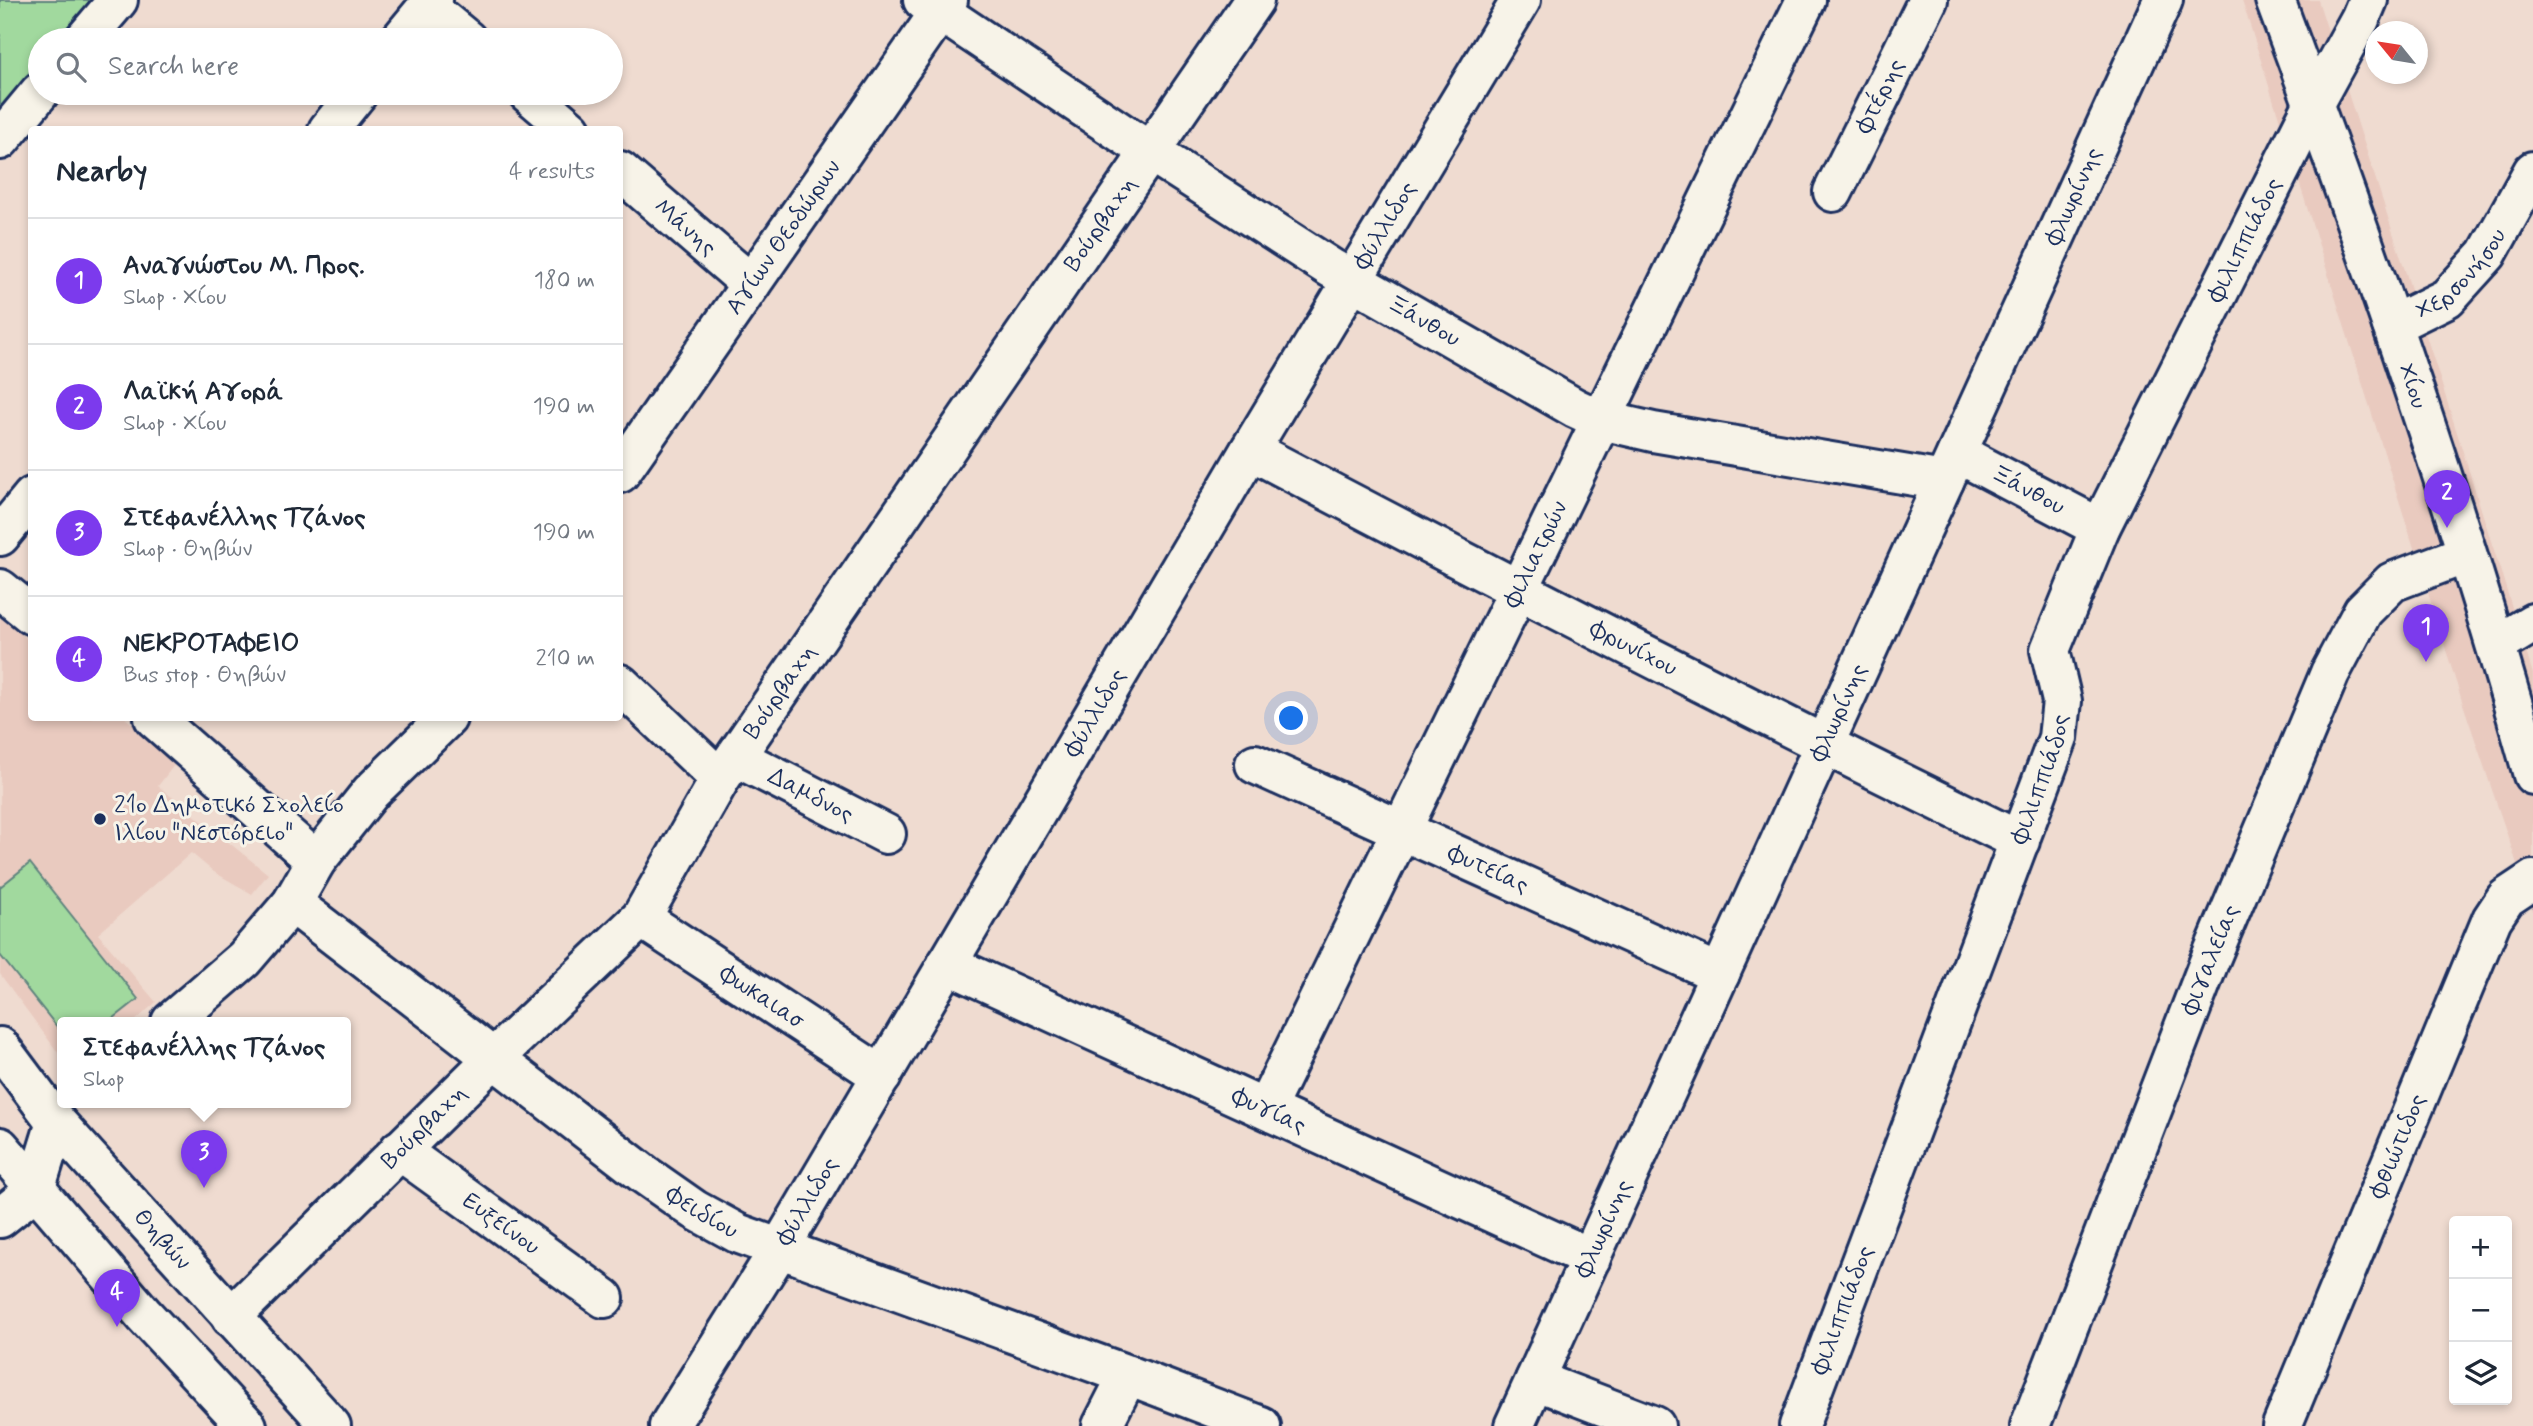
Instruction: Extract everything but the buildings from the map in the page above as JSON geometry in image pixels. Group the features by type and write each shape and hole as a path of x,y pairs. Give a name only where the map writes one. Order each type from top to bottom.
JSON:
{"street":[{"path":"94,28 118,0"},
{"name":"Βούρβαχη","path":"231,1317 495,1057 641,918 728,768 1254,0"},
{"name":"Φύλλιδος","path":"669,1426 780,1248 1250,450 1521,0"},
{"name":"Φιλιατρών","path":"1266,1108 1806,0"},
{"name":"Φτέρης","path":"1833,192 1928,0"},
{"name":"Φλωρίνης","path":"1514,1426 2163,0"},
{"name":"Χίου","path":"2275,0 2392,325 2497,645 2533,775"},
{"name":"Φιλιππιάδος","path":"1799,1426 2058,738 2062,701 2050,650 2100,528 2368,0"},
{"path":"410,28 430,3 455,28"},
{"name":"Ξάνθου","path":"937,4 1149,150 1354,281 1575,408 1601,420 1653,432 1950,467 2100,528"},
{"name":"Αγίων Θεοδώρων","path":"623,469 751,284 937,4"},
{"path":"0,140 29,105"},
{"path":"331,126 348,105"},
{"path":"542,105 566,126"},
{"name":"Χερσονήσου","path":"2392,325 2448,299 2487,254 2533,171"},
{"name":"Μάνης","path":"623,174 751,284"},
{"name":"Φρυνίχου","path":"1250,450 1518,591 2020,841"},
{"path":"0,536 28,502"},
{"name":"Φιγαλείας","path":"2031,1426 2209,962 2330,673 2363,611 2392,582 2466,554"},
{"path":"0,589 28,612"},
{"path":"2497,645 2533,623"},
{"name":"Δαμδνος","path":"623,686 728,768 886,834"},
{"path":"157,721 316,861"},
{"path":"178,1017 244,959 292,903 316,861 371,792 444,721"},
{"name":"Φυτείας","path":"1255,764 1720,974"},
{"name":"Φθιώτιδος","path":"2281,1426 2492,919 2506,898 2533,880"},
{"name":"Φειδίου","path":"292,903 645,1175 695,1210 737,1233 1261,1426"},
{"name":"Φωκαιασ","path":"641,918 881,1076"},
{"name":"Φυγίας","path":"947,964 1591,1258"},
{"name":"Θηβών","path":"0,1047 57,1102"},
{"path":"67,1112 1,1149 230,1420"},
{"path":"0,1219 35,1190 67,1112"},
{"name":"Θηβών","path":"67,1112 231,1317 331,1426"},
{"name":"Ευξείνου","path":"400,1150 604,1298"},
{"path":"1102,1426 1128,1375"},
{"path":"1535,1380 1655,1426"}],"shaded area":[{"path":"2242,0 2318,0 2441,382 2533,674 2533,911 2462,701"},
{"name":"21ο Δημοτικό Σχολείο Ιλίου \"Νεστόρειο\"","path":"0,617 28,640 28,721 129,721 178,760 158,786 268,874 252,894 214,872 191,853 98,934 156,1002 140,1017 57,1017 57,1051 0,974"}],"green space":[{"path":"0,0 91,0 67,28 28,28 28,74 0,108"},
{"path":"30,863 138,999 115,1017 57,1017 57,1027 0,955 0,887"}],"place":[{"name":"Λαϊκή Αγορά","path":"2447,528"},
{"name":"Αναγνώστου Μ. Προς.","path":"2426,662"},
{"name":"21ο Δημοτικό Σχολείο Ιλίου \"Νεστόρειο\"","path":"100,819"},
{"name":"Στεφανέλλης Τζάνος","path":"204,1188"},
{"name":"ΝΕΚΡΟΤΑΦΕΙΟ","path":"117,1327"}]}
